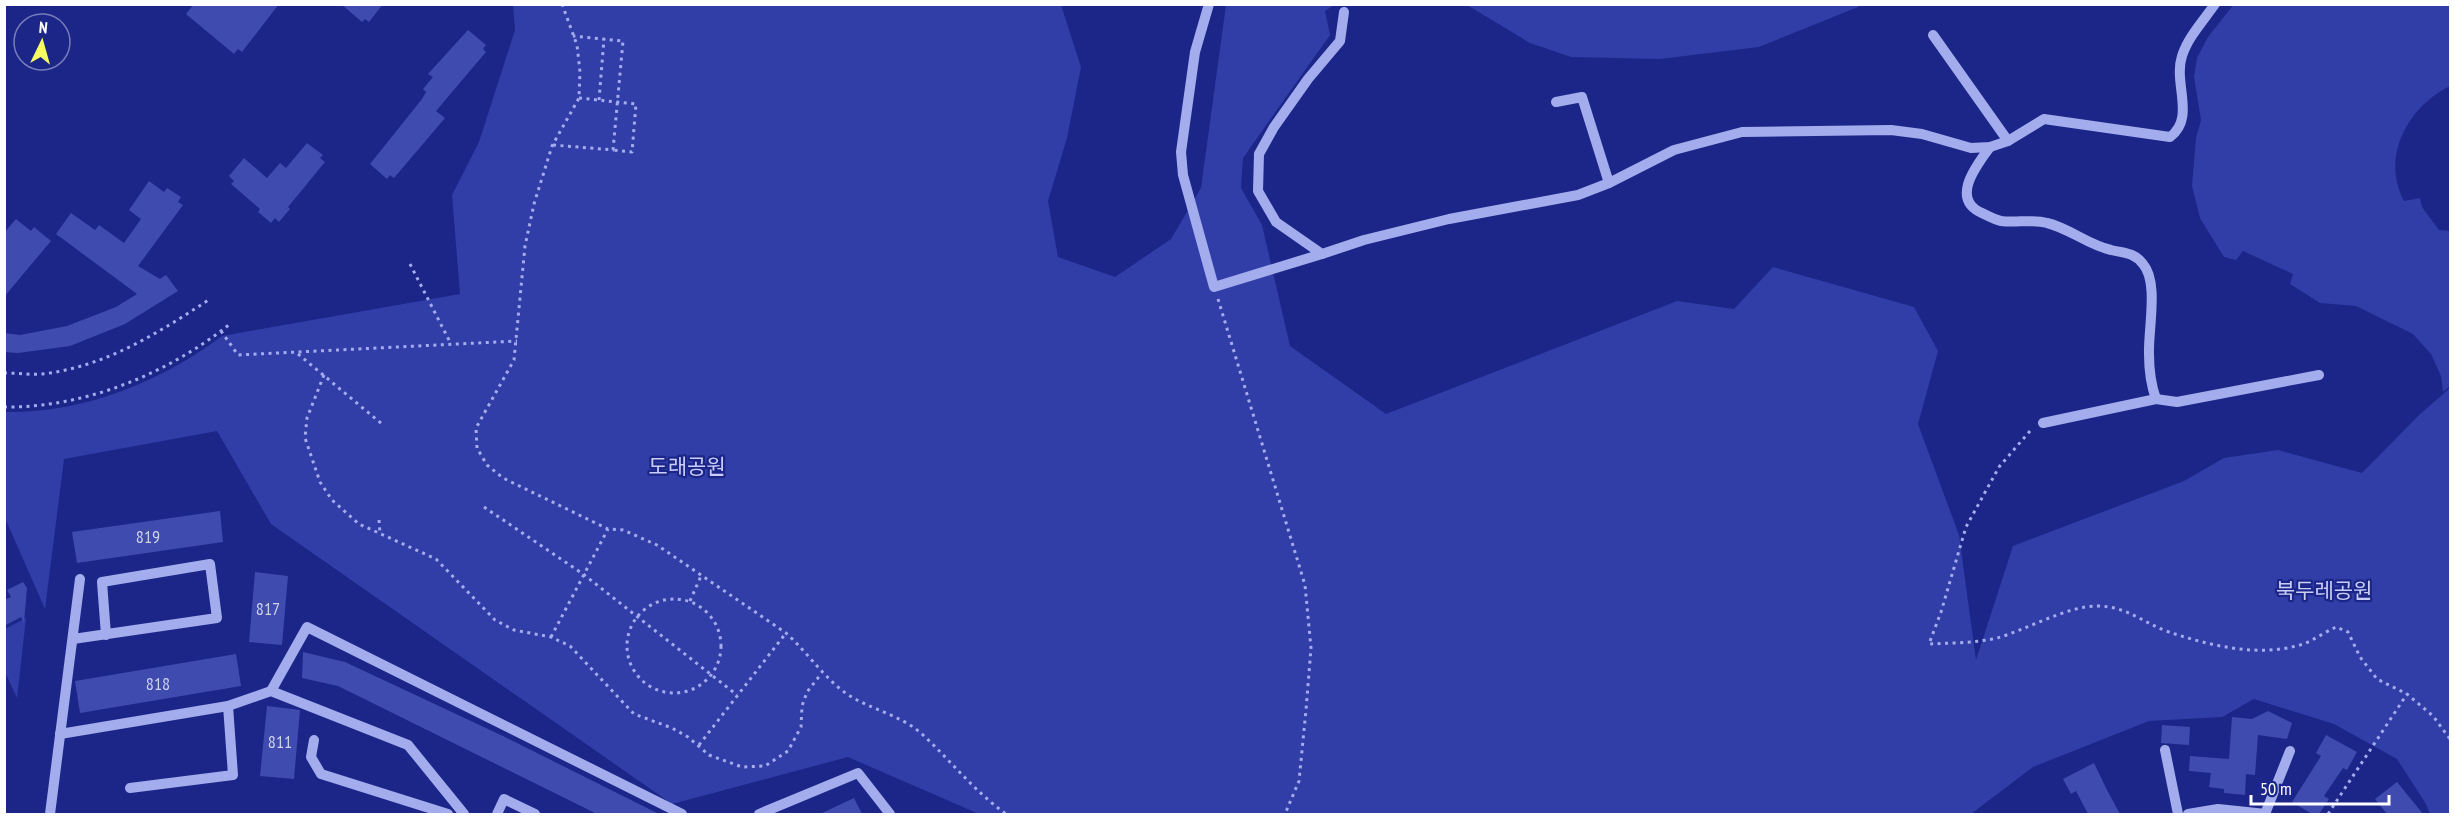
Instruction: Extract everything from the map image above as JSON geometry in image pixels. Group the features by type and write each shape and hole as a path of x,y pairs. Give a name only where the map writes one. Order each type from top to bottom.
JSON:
{"street":[{"path":"1209,4 1195,52 1181,152 1183,175 1214,287 1364,240 1449,219 1578,195 1609,183 1674,150 1742,132 1891,130 1922,134 1971,148 1990,147 2008,141 2044,119 2170,137 2180,130 2183,120 2179,72 2182,57 2189,41 2216,4"},
{"path":"1322,254 1276,222 1258,191 1258,154 1308,79 1340,40 1344,12"},
{"path":"1933,35 2008,141"},
{"path":"1556,102 1582,97 1609,183"},
{"path":"1990,147 1972,171 1968,184 1967,194 1970,204 1978,212 2000,221 2048,223 2097,245 2128,252 2144,264 2151,282 2149,354 2152,388 2156,399"},
{"path":"2043,423 2156,399 2177,402 2319,375"},
{"path":"73,639 106,635 217,618 210,564 102,582 106,635"},
{"path":"50,814 80,579"},
{"path":"271,691 307,627 682,814"},
{"path":"60,734 228,706 271,691 408,745 464,814"},
{"path":"130,788 233,775 228,706"},
{"path":"314,740 311,757 321,774 448,814"},
{"path":"2165,750 2178,814"},
{"path":"2188,814 2218,809 2265,814 2290,751"},
{"path":"759,814 858,773 890,814"},
{"path":"497,814 504,799 535,814"}],"path":[{"path":"562,4 573,36 580,72 579,98 553,145 534,204 525,246 514,360 476,428 477,448 487,465 504,478 608,529 623,530 657,545 786,633 804,650 821,673 849,695 883,710 922,734 983,798 1006,814"},
{"path":"573,36 623,41 613,150"},
{"path":"599,100 604,39"},
{"path":"553,145 632,152 636,104 579,98"},
{"path":"410,264 451,344"},
{"path":"1214,287 1305,585 1311,648 1306,710 1299,781 1285,814"},
{"path":"4,373 41,374 114,354 151,337 210,299"},
{"path":"4,407 27,407 107,390 170,364 230,324"},
{"path":"221,331 238,355 517,341"},
{"path":"297,352 382,424"},
{"path":"324,375 307,418 305,438 320,482 332,501 359,524 436,560 495,620 514,630 551,637 570,646 634,714 672,728 709,755 742,767 765,766 788,751 801,727 802,706 807,692 821,673"},
{"path":"2043,423 2032,429 1999,467 1966,526 1941,612 1929,644 1996,638 2070,612 2096,606 2129,611 2168,631 2241,650 2268,650 2304,643 2336,627 2348,632 2360,657 2377,679 2407,694 2433,716 2451,739"},
{"path":"484,507 583,574 736,695"},
{"path":"379,520 380,534"},
{"path":"551,637 608,529"},
{"path":"690,601 701,576"},
{"path":"674,599 690,601 704,610 715,622 720,637 721,652 717,667 696,688 682,693 666,693 652,688 639,679 631,667 626,652 627,636 637,617 644,609 658,601 674,599"},
{"path":"699,746 786,633"},
{"path":"2328,814 2407,694"}],"green space":[{"path":"1858,4 1858,7 1759,47 1660,59 1571,57 1530,43 1467,5"},
{"path":"2234,4 2450,5 2450,86 2422,106 2411,119 2397,150 2395,167 2397,184 2404,201 2420,198 2422,207 2439,230 2450,231 2450,386 2443,392 2441,376 2431,354 2413,334 2356,306 2320,303 2290,284 2293,274 2243,251 2236,260 2224,257 2200,218 2192,186 2196,138 2201,120 2194,77 2197,58 2208,37"},
{"path":"513,5 1061,5 1081,67 1067,138 1048,201 1058,257 1115,277 1171,239 1201,188 1226,5 1334,5 1325,11 1330,35 1243,158 1241,188 1262,225 1290,346 1386,414 1677,301 1734,309 1773,267 1914,307 1938,351 1918,424 1959,535 1976,660 2013,546 2184,481 2224,458 2278,450 2362,473 2419,415 2450,388 2450,814 2430,814 2397,759 2334,724 2254,699 2222,717 2149,721 2033,767 1971,814 979,814 848,757 672,804 271,524 217,431 64,459 45,609 5,518 4,412 63,407 119,392 173,368 222,336 460,294 452,195 479,142 515,30"},
{"path":"26,618 17,698 5,672 5,629"}],"building":[{"path":"194,4 279,4 242,52 238,49 234,54 186,14"},
{"path":"341,4 383,4 369,22 365,19 362,22"},
{"path":"468,30 486,45 483,49 486,52 436,111 445,118 394,178 390,175 387,179 370,164 422,99 426,92 423,89 433,77 428,74"},
{"path":"307,143 323,155 320,158 325,162 288,207 290,209 279,222 275,218 271,223 258,212 260,209 231,184 234,181 229,176 244,158 267,178 280,163 286,168"},
{"path":"149,181 164,192 167,188 181,197 178,202 183,205 138,266 160,279 166,275 178,291 125,324 70,346 18,353 4,352 4,333 20,335 67,326 116,307 137,294 56,234 71,213 95,230 99,225 124,243 141,219 129,210"},
{"path":"16,219 31,231 34,227 51,241 4,297 4,233"},
{"path":"220,511 223,542 77,563 72,532"},
{"path":"255,572 288,576 282,645 249,642"},
{"path":"23,582 27,588 24,623 21,617 4,626 4,600 11,597 7,590"},
{"path":"303,652 345,662 503,736 659,814 597,814 338,686 302,678"},
{"path":"236,654 241,686 80,713 75,681"},
{"path":"267,706 300,710 294,779 260,776"},
{"path":"2268,711 2292,723 2287,739 2258,735 2255,775 2246,774 2245,795 2224,793 2224,789 2209,787 2211,773 2189,771 2190,756 2229,759 2232,717 2252,719"},
{"path":"2162,725 2190,727 2189,745 2161,743"},
{"path":"2326,735 2357,752 2347,770 2343,768 2324,796 2329,799 2319,814 2312,814 2292,802 2321,756 2316,753"},
{"path":"2094,763 2120,814 2088,814 2076,791 2071,794 2063,779"},
{"path":"2397,782 2423,814 2387,814 2375,799"},
{"path":"854,798 862,814 820,814"}],"park label":[{"name":"도래공원","path":"687,467"},
{"name":"북두레공원","path":"2324,591"}]}
